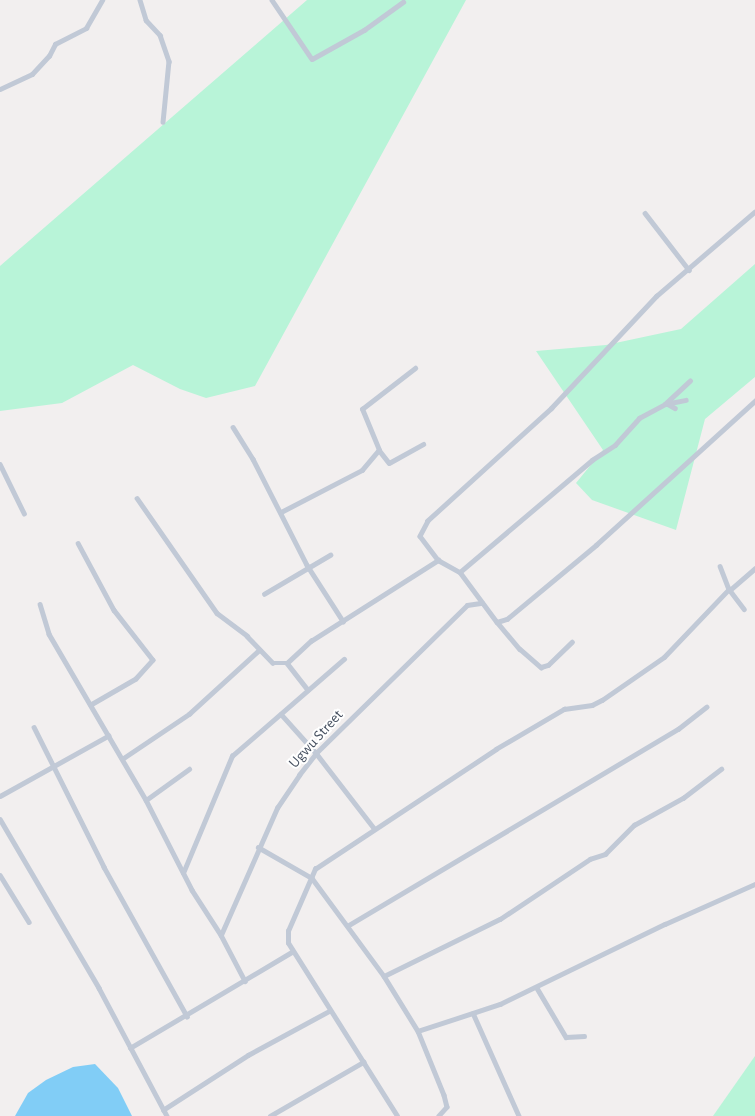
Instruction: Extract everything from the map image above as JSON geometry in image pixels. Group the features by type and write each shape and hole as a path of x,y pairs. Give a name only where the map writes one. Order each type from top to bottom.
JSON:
{"street":[{"path":"0,89 32,74 49,56 55,44 86,28 102,0"},
{"path":"140,0 146,20 160,35 169,61 163,122"},
{"path":"272,0 312,59 364,30 403,2"},
{"path":"572,642 548,665 541,667 520,649 482,603 460,572 438,560 420,536 422,528 537,423 657,296 690,270 755,212"},
{"path":"645,213 690,270"},
{"path":"416,368 362,409 379,450 389,463 423,444"},
{"path":"666,404 690,380"},
{"path":"460,572 592,460 615,445 639,418 676,400 686,400"},
{"path":"497,622 506,619 596,545 755,401"},
{"path":"666,404 675,408"},
{"path":"233,427 281,512 307,566 343,621"},
{"path":"281,512 362,470 379,450"},
{"path":"0,464 24,513"},
{"path":"137,498 217,613 247,636 273,663 287,663"},
{"path":"78,543 114,610 153,660 136,679 90,705"},
{"path":"264,594 307,566 330,555"},
{"path":"287,663 297,650 438,560"},
{"path":"720,566 730,589 744,609"},
{"path":"397,1116 288,944 288,931 315,869 374,828 564,709 592,705 602,700 664,657 730,589 755,568"},
{"name":"Ugwu Street","path":"221,935 258,847 277,808 316,753 467,606 482,603"},
{"path":"40,604 49,634 146,800 183,873 221,935 245,981"},
{"path":"122,759 189,714 259,650"},
{"path":"183,873 232,756 344,659"},
{"path":"287,663 308,690"},
{"path":"349,925 678,728 706,707"},
{"path":"281,714 316,753 374,828"},
{"path":"34,727 54,768 187,1016"},
{"path":"0,796 54,768 108,736"},
{"path":"146,800 190,769"},
{"path":"384,976 500,919 590,859 605,854 634,825 670,807 721,769"},
{"path":"0,819 99,988 167,1116"},
{"path":"258,847 312,878 349,925 384,976 418,1031 444,1095 447,1107 439,1116"},
{"path":"0,875 29,922"},
{"path":"418,1031 473,1013 537,988 665,924 755,884"},
{"path":"130,1048 187,1016 292,952"},
{"path":"537,988 566,1037 584,1036"},
{"path":"163,1110 248,1055 329,1011"},
{"path":"473,1013 519,1116"},
{"path":"270,1116 363,1062"}],"green space":[{"path":"307,0 466,0 255,386 206,398 180,389 133,365 62,403 0,411 0,266"},
{"path":"755,264 755,377 705,419 676,530 592,500 576,483 603,450 536,351 606,345 681,329"},
{"path":"755,1056 755,1116 713,1116"}],"water":[{"path":"95,1064 118,1088 132,1116 15,1116 28,1093 46,1080 73,1067"}]}
